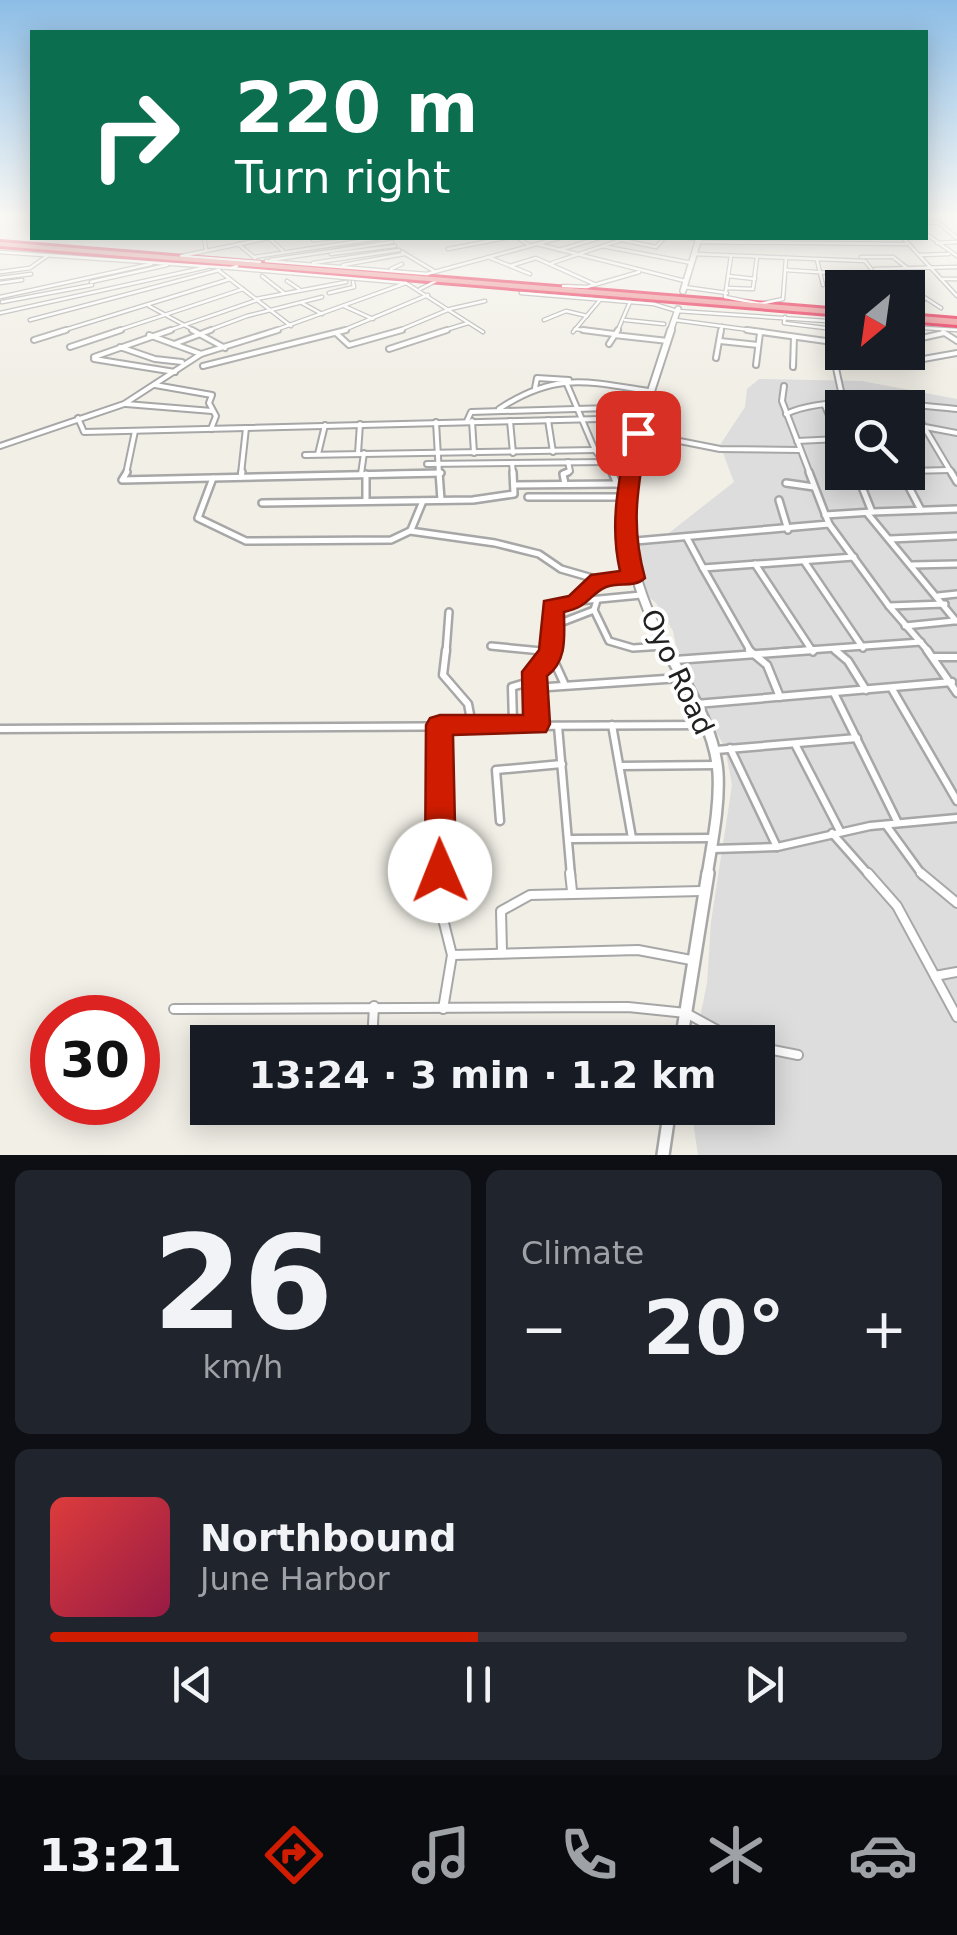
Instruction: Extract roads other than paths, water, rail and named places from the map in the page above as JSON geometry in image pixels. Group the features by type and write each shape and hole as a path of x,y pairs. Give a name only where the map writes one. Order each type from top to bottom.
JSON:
{"highway":[{"path":"343,272 435,276 484,284 762,305 825,314"},
{"path":"379,272 825,315"},
{"path":"925,322 957,326"}],"street":[{"path":"91,282 124,272"},
{"path":"1,300 138,272"},
{"path":"0,312 186,272"},
{"path":"30,320 211,272"},
{"path":"221,272 292,326"},
{"path":"284,293 262,277 279,272 406,283 484,332"},
{"path":"399,272 435,276"},
{"path":"430,272 435,276"},
{"path":"420,289 445,272"},
{"path":"525,272 530,274"},
{"path":"567,272 594,284"},
{"path":"633,278 644,272"},
{"path":"563,286 594,284 644,272 684,287 752,290 756,272"},
{"path":"684,287 689,272"},
{"path":"729,272 725,297 762,305 782,300 786,272"},
{"path":"823,286 820,272 825,272"},
{"path":"936,272 955,293"},
{"path":"0,278 32,274"},
{"path":"728,276 755,280"},
{"path":"0,278 22,280"},
{"path":"34,340 230,279"},
{"path":"175,372 93,358 256,300 361,280"},
{"path":"941,280 957,280"},
{"path":"286,281 302,290"},
{"path":"91,282 95,293"},
{"path":"329,293 354,287 353,282"},
{"path":"0,446 124,404 201,354 292,326 406,283"},
{"path":"70,346 242,289"},
{"path":"521,292 630,301 719,326 825,342"},
{"path":"203,366 336,334 428,295"},
{"path":"174,344 270,311 322,298"},
{"path":"601,299 574,331 668,341"},
{"path":"927,300 941,308"},
{"path":"336,334 349,345 356,344 391,334 445,308 485,301"},
{"path":"609,344 625,320 630,301"},
{"path":"302,303 323,315"},
{"path":"146,305 225,348"},
{"path":"344,306 373,319"},
{"path":"544,320 566,310 587,316"},
{"path":"716,358 722,311"},
{"path":"677,313 754,314 825,327"},
{"name":"Oyo Road","path":"677,313 643,406 623,490 624,542 633,578 695,704 717,764 706,890 684,1025"},
{"path":"750,330 754,314"},
{"path":"784,320 825,318"},
{"path":"625,320 664,324"},
{"path":"784,320 784,335"},
{"path":"389,349 468,323"},
{"path":"925,324 938,328 957,326"},
{"path":"938,328 957,341"},
{"path":"756,365 760,332"},
{"path":"925,338 944,334"},
{"path":"150,335 201,354"},
{"path":"793,367 794,337"},
{"path":"720,341 758,345"},
{"path":"120,347 155,360 185,363"},
{"path":"925,359 957,354"},
{"path":"534,388 537,378 648,391"},
{"path":"496,410 534,388 579,381"},
{"path":"566,382 585,419 594,450 623,490"},
{"path":"155,385 212,394 212,411 216,416 211,429"},
{"path":"784,386 782,401 786,414 830,524 957,692"},
{"path":"124,404 212,411"},
{"path":"474,453 470,412 643,406"},
{"path":"786,414 796,406 825,406"},
{"path":"925,406 957,409"},
{"path":"78,418 81,432 641,418"},
{"path":"510,420 513,452"},
{"path":"548,420 553,453"},
{"path":"436,422 441,500"},
{"path":"360,424 366,500"},
{"path":"242,477 246,428"},
{"path":"318,454 323,428"},
{"path":"925,428 957,432"},
{"path":"925,428 957,482"},
{"path":"135,431 130,467 122,480 441,472"},
{"path":"638,433 720,449 800,450"},
{"path":"796,442 825,443"},
{"path":"305,455 594,450"},
{"path":"565,484 563,474 570,471 568,462"},
{"path":"426,464 606,462"},
{"path":"262,503 424,501 514,494 512,463"},
{"path":"925,471 950,470"},
{"path":"213,478 198,518 240,540 391,540 410,531 540,554 561,569 599,580 633,578"},
{"path":"786,483 814,488"},
{"path":"514,484 623,490"},
{"path":"528,497 623,490"},
{"path":"862,490 870,512 956,621 904,626"},
{"path":"912,490 921,510"},
{"path":"779,500 788,530"},
{"path":"410,531 424,501"},
{"path":"825,515 957,509"},
{"path":"624,542 830,524"},
{"path":"890,539 957,536"},
{"path":"687,538 754,656 767,665 780,698"},
{"path":"704,568 854,557"},
{"path":"804,561 863,648"},
{"path":"755,564 813,652"},
{"path":"912,565 957,564"},
{"path":"576,602 599,580"},
{"path":"938,596 957,594"},
{"path":"565,684 552,661 552,606 641,595"},
{"path":"596,600 594,610 609,641 633,648 666,646"},
{"path":"889,606 944,604"},
{"path":"554,625 594,610"},
{"path":"449,612 444,634 444,675 459,698 468,704 472,724"},
{"path":"673,660 922,642"},
{"path":"491,646 552,650"},
{"path":"536,724 534,672 544,666 552,650"},
{"path":"835,650 848,661 866,690"},
{"path":"934,658 957,657"},
{"path":"512,724 512,686 534,688 680,678"},
{"path":"695,704 952,682"},
{"path":"892,689 957,801"},
{"path":"834,693 898,823"},
{"path":"612,724 632,838"},
{"path":"440,725 441,911 452,955 443,1009"},
{"path":"557,725 572,891"},
{"path":"0,729 704,725"},
{"path":"713,750 857,738"},
{"path":"796,746 817,781 836,832 898,906 957,1017"},
{"path":"730,748 777,847"},
{"path":"500,821 496,770 562,764"},
{"path":"620,766 717,764"},
{"path":"711,849 777,847 885,824 957,818"},
{"path":"885,824 926,880 957,903"},
{"path":"570,839 712,838"},
{"path":"502,951 503,908 530,895 706,890"},
{"path":"452,955 638,950 694,960"},
{"path":"935,976 957,972"},
{"path":"174,1009 443,1009 561,1004 686,1013 708,1025"},
{"path":"373,1025 374,1006"},
{"path":"775,1050 798,1055"},
{"path":"664,1155 668,1125"}]}
